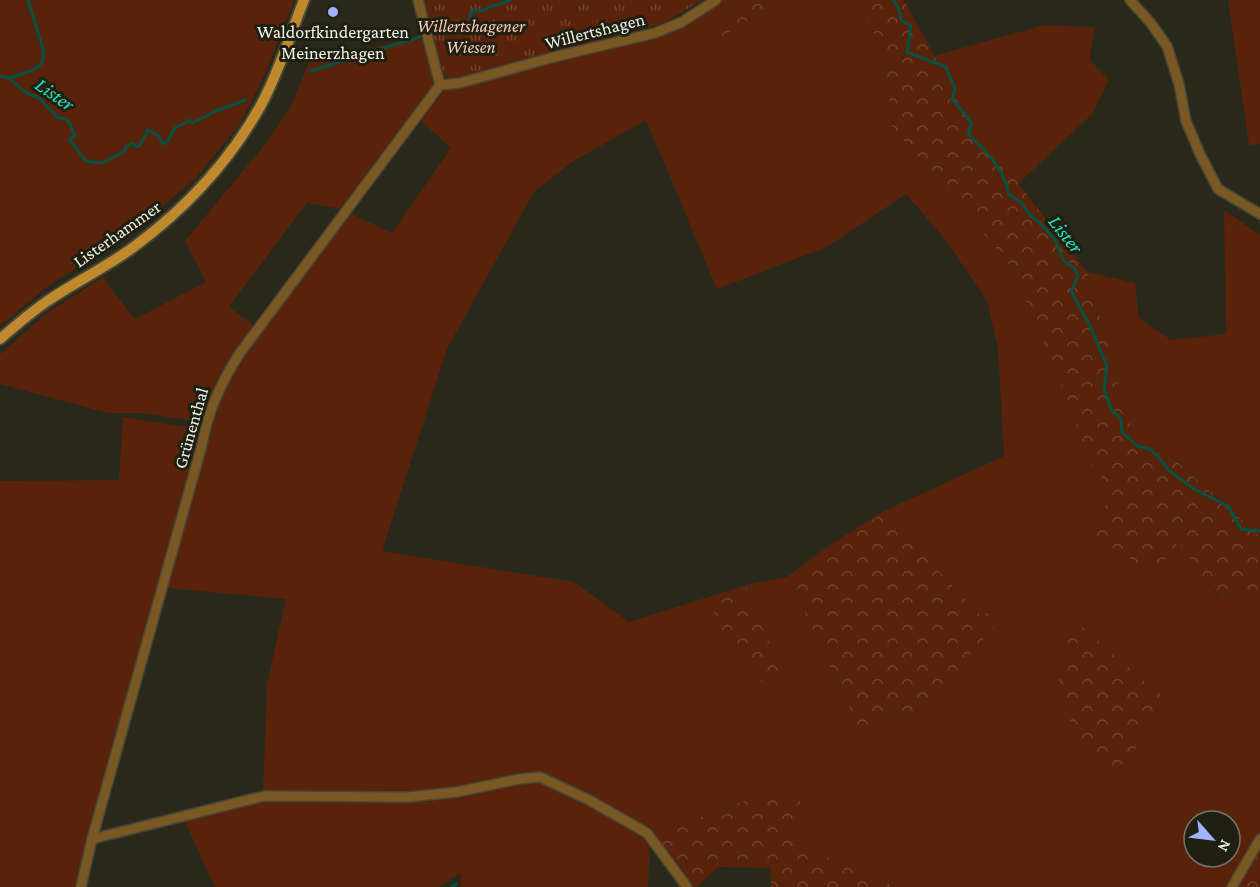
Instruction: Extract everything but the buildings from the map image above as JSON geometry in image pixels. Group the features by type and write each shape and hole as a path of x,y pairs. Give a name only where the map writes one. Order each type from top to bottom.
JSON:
{"main road":[{"name":"Listerhammer","path":"0,339 44,303 133,247 172,216 209,180 237,146 262,104 302,5"}],"street":[{"path":"418,0 441,85"},
{"name":"Willertshagen","path":"441,85 460,83 554,57 655,33 682,22 716,0"},
{"path":"1130,0 1167,46 1179,84 1186,121 1218,189 1260,214"},
{"name":"Grünenthal","path":"81,887 92,839 202,445 205,425 222,381 240,353 441,85"},
{"path":"92,839 264,796 408,797 458,792 519,779 540,777 589,800 646,833 687,887"},
{"path":"1232,887 1260,839"}],"green space":[{"path":"0,0 294,0 266,72 240,124 196,178 132,232 47,287 0,326"},
{"name":"Willertshagener Wiesen","path":"421,0 702,0 666,22 464,76 449,78 444,76 429,33"},
{"path":"723,0 737,0 720,38 781,0 862,0 868,25 882,47 892,126 942,188 1007,260 1056,370 1090,464 1114,491 1178,541 1219,599 1260,594 1260,834 1242,864 1242,809 1182,809 1182,869 1239,869 1228,887 895,887 777,834 802,818 800,798 755,797 651,835 537,774 457,789 408,793 263,793 267,684 286,599 165,588 225,385 348,212 392,233 451,148 420,120 444,91 683,25","holes":["646,120 717,289 827,247 906,194 945,239 987,301 998,348 1004,456 882,512 824,549 787,577 747,585 629,622 574,582 382,551 447,349 534,192 572,162","884,514 979,614 1007,610 914,721 898,709 862,733 789,579 825,550"]},
{"path":"737,0 781,0 719,39"},
{"path":"862,0 904,0 969,120 1087,272 1137,447 1172,457 1260,537 1260,594 1220,599 1178,542 1154,574 1090,534 1114,491 1090,464 1056,370 1007,260 942,188 892,126 882,47 868,25"},
{"path":"1228,0 1260,0 1260,144 1249,145"},
{"path":"1044,25 1094,27 1090,60 1109,80 1092,114 1018,184 969,120 934,56"},
{"path":"424,34 438,84 346,210 307,203 229,307 254,326 218,377 203,422 141,413 108,413 0,384 0,354 47,313 105,276 109,286 135,319 206,282 185,241 267,142 291,106 309,62 345,56"},
{"path":"1224,210 1260,235 1260,537 1173,457 1137,447 1087,272 1135,283 1139,318 1171,340 1226,334"},
{"path":"123,417 200,429 198,443 77,887 0,887 0,481 119,480"},
{"path":"884,513 979,614 1008,610 915,721 898,709 862,734 789,579 825,550"},
{"path":"746,587 780,669 762,682 724,643 710,600"},
{"path":"1073,619 1163,697 1129,763 1096,768 1055,693"},
{"path":"539,781 556,786 642,833 650,842 648,887 460,887 461,873 438,887 215,887 183,818 263,797 458,796"},
{"path":"755,797 800,798 802,818 777,834 895,887 771,887 771,868 718,867 697,887 689,887 651,835"},
{"path":"1260,846 1260,887 1237,887"}],"waterway":[{"path":"9,78 33,70 42,63 44,52 28,0"},
{"name":"Lister","path":"311,71 445,29 469,24 471,11 483,11 510,0"},
{"name":"Lister","path":"893,0 899,9 901,20 911,26 907,52 946,67 955,89 952,99 972,123 968,134 999,169 1009,195 1020,201 1029,214 1041,224 1055,240 1063,260 1075,269 1078,277 1071,291 1089,324 1107,366 1104,388 1111,409 1121,419 1122,432 1137,446 1150,449 1161,459 1167,469 1194,489 1228,506 1241,529 1260,531"},
{"name":"Lister","path":"0,76 9,78 26,93 39,98 58,118 68,121 75,136 69,139 86,161 102,163 124,152 126,147 133,143 136,147 139,146 148,130 159,136 162,144 168,141 175,128 190,120 192,123 245,100"},
{"path":"452,887 456,884"}],"place":[{"name":"Waldorfkindergarten Meinerzhagen","path":"333,12"}]}
